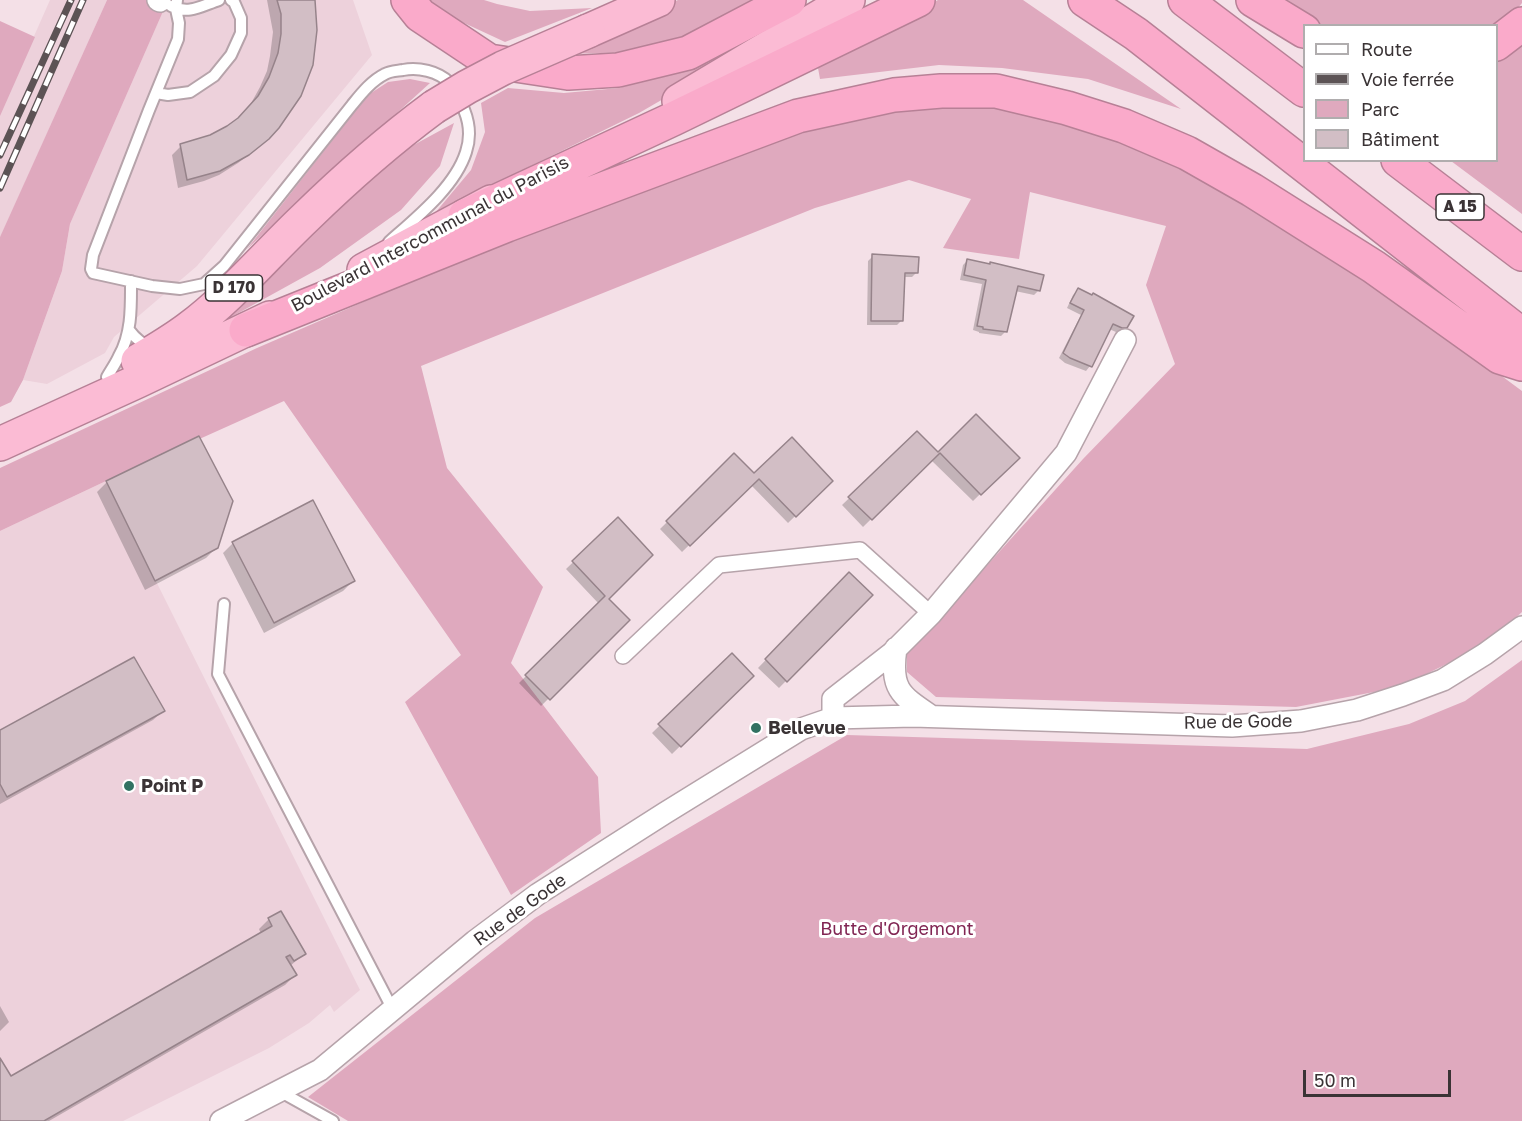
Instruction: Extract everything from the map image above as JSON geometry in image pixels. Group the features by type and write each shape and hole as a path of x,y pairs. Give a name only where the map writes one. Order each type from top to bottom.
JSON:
{"highway":[{"path":"408,0 420,15 489,61 568,74 618,70 688,53 789,0"},
{"name":"Boulevard Intercommunal du Parisis","path":"3,433 131,366 189,328 228,295 369,158 434,107 503,68 658,0"},
{"name":"Boulevard Intercommunal du Parisis","path":"3,433 127,386 341,282 660,113 848,0"},
{"path":"465,216 673,119 918,0"},
{"path":"1085,0 1136,34 1522,335"},
{"path":"1185,0 1303,88"},
{"path":"1253,0 1303,30"},
{"path":"1498,43 1522,24"},
{"path":"246,330 507,225 798,116 894,95 941,91 996,91 1066,108 1114,123 1187,153 1252,190 1374,267 1500,357 1522,364"},
{"name":"A 15","path":"1401,162 1522,254"}],"street":[{"path":"833,718 833,699 896,648 931,614 1066,453 1125,340"},
{"path":"623,656 719,565 860,550 931,614"},
{"name":"Rue de Gode","path":"221,1121 320,1070 475,941 538,894 801,729 833,718 932,716 1232,726 1300,721 1357,710 1443,680 1485,654 1522,627"},
{"path":"896,648 894,667 899,690 906,699 932,716"}],"lane":[{"path":"168,3 192,10 219,0"},
{"path":"156,93 168,95 190,92 214,76 231,55 241,33 241,18 231,0"},
{"path":"168,3 179,23 178,39 93,255 91,269 96,275 152,286 180,289 204,284 224,266 367,87 386,73 404,69 413,68 436,74 450,84 465,110 470,131 466,152 454,176 441,193 341,282"},
{"path":"107,377 119,357 129,330 131,281"},
{"path":"129,330 138,340 149,346 162,347"},
{"path":"224,604 218,674 393,1010"},
{"path":"279,1091 333,1121"}],"shaded area":[{"path":"50,0 107,0 0,238 0,113"},
{"path":"168,0 353,0 372,55 197,266 114,337 105,353 47,384 23,380 62,271 70,224"},
{"name":"Point P","path":"106,481 360,990 334,1012 330,1005 309,1023 269,1048 123,1121 0,1121 0,531"}],"green space":[{"path":"107,0 168,0 70,224 62,271 23,380 11,402 0,407 0,237"},
{"path":"429,0 484,0 530,11 592,8 505,42 449,16"},
{"path":"678,0 762,0 682,40 639,52 563,54"},
{"path":"938,0 1023,0 1181,109 1088,79 1002,68 939,65 820,79 818,68"},
{"path":"1282,0 1522,0 1503,26 1498,26 1498,24 1316,24"},
{"path":"0,21 35,37 0,116"},
{"path":"1522,42 1522,214 1452,162 1498,162 1498,57"},
{"path":"706,63 715,69 639,113 435,213 471,170 485,132 481,103 508,88 564,93 619,88"},
{"path":"410,79 430,83 247,249 371,93 388,82"},
{"path":"996,105 1064,119 1183,164 1369,278 1522,391 1522,612 1485,645 1400,687 1296,707 936,697 907,672 907,654 1083,459 1175,364 1146,285 1166,226 1030,192 1019,259 943,248 971,199 909,180 815,208 421,366 447,468 543,587 511,663 598,777 601,833 511,895 405,702 461,655 284,401 0,531 0,468 257,348 511,238 800,131 897,109"},
{"path":"454,123 440,166 401,210 320,268 195,337 399,153"},
{"name":"Butte d'Orgemont","path":"1522,660 1522,1121 348,1121 308,1097 535,918 847,735 1307,749 1409,724 1465,701"}],"building":[{"path":"277,0 315,0 317,30 313,65 301,96 279,128 249,155 220,171 187,180 180,144 210,135 238,118 258,96 269,77 278,53 281,34 281,14"},
{"path":"872,254 919,257 918,273 905,273 903,321 871,321"},
{"path":"967,259 1044,275 1040,291 1018,286 1007,332 977,326 986,280 964,275"},
{"path":"1078,288 1092,295 1093,293 1134,316 1127,328 1113,324 1092,367 1063,353 1084,310 1070,303"},
{"path":"976,414 1020,458 981,495 940,453 872,520 848,497 917,431 938,452"},
{"path":"199,436 233,501 218,548 155,581 106,481"},
{"path":"792,437 833,481 796,517 759,479 690,546 666,521 734,453 754,473"},
{"path":"313,500 355,581 274,623 232,542"},
{"path":"618,517 653,555 609,599 630,620 550,700 525,675 605,596 572,561"},
{"path":"849,572 873,595 787,682 765,659"},
{"path":"732,653 754,676 681,747 658,724"},
{"path":"134,657 165,711 7,797 0,784 0,730"},
{"path":"281,911 306,954 294,961 290,955 286,957 297,975 44,1121 0,1121 0,1058 11,1076 272,926 268,918"}],"railway":[{"path":"0,155 71,0"},
{"path":"0,188 83,0"}],"place":[{"name":"Bellevue","path":"756,728"},
{"name":"Point P","path":"129,786"}]}
